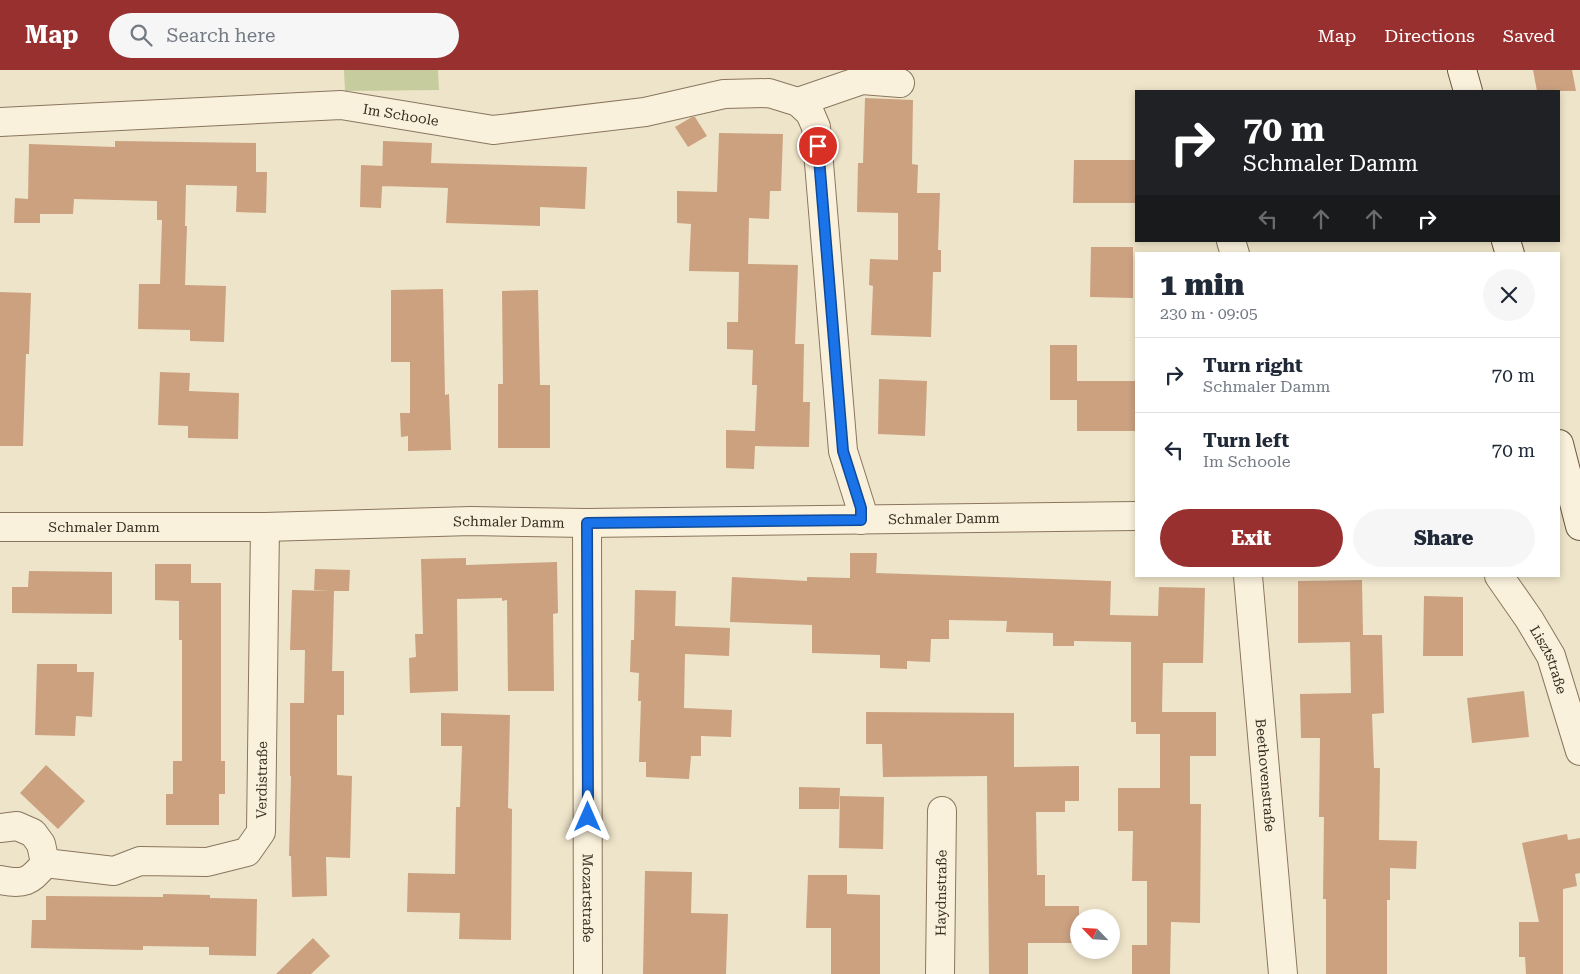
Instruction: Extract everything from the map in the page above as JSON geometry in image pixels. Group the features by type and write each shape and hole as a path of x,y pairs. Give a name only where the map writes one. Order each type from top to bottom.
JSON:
{"street":[{"path":"1462,70 1468,90"},
{"path":"861,520 861,508 843,451 816,128 810,113 798,102 862,80 900,82"},
{"name":"Im Schoole","path":"0,122 341,105 493,130 645,112 724,94 769,93 798,102"},
{"path":"1560,449 1574,517"},
{"name":"Schmaler Damm","path":"0,528 265,527 471,521 587,523 1135,516"},
{"name":"Mozartstraße","path":"587,523 588,974"},
{"name":"Verdistraße","path":"45,863 114,871 140,861 206,862 247,852 261,832 265,527"},
{"name":"Beethovenstraße","path":"1248,577 1284,974"},
{"name":"Lisztstraße","path":"1499,577 1529,619 1551,656 1580,751"},
{"name":"Haydnstraße","path":"940,974 942,811"},
{"path":"0,828 16,826 33,833 41,844 45,863 38,873 29,880 14,883 0,880"}],"green space":[{"path":"344,70 438,70 439,90 345,91"}],"building":[{"path":"1533,70 1572,70 1576,91 1537,90"},
{"path":"865,98 913,100 912,164 918,165 917,193 940,193 938,250 941,250 941,272 933,272 931,337 871,335 873,286 869,285 870,259 898,260 898,213 857,212 858,163 863,163"},
{"path":"695,117 707,136 688,147 675,127"},
{"path":"719,133 783,134 781,191 770,191 769,219 749,218 748,264 798,265 795,344 804,344 803,402 810,402 809,447 755,446 754,469 726,468 726,430 755,431 757,385 752,385 753,350 727,349 727,322 738,322 739,272 689,271 691,224 677,223 677,191 717,192"},
{"path":"115,141 256,143 256,172 267,172 266,213 236,212 237,186 186,185 185,285 226,286 224,342 190,341 190,330 138,329 139,284 160,284 162,220 157,220 157,201 74,199 73,214 40,214 40,223 14,223 15,198 28,199 29,144 115,147"},
{"path":"383,141 432,143 431,163 587,167 585,209 540,207 540,226 446,223 448,188 382,186"},
{"path":"1074,160 1135,160 1135,203 1073,203"},
{"path":"361,165 383,166 381,208 360,207"},
{"path":"1091,247 1133,247 1133,298 1090,297"},
{"path":"443,289 445,395 449,394 451,450 408,451 408,436 401,437 400,413 410,413 410,362 391,362 391,290"},
{"path":"538,290 540,385 550,385 550,448 498,448 498,384 503,384 502,291"},
{"path":"0,292 31,293 29,354 26,354 23,446 0,446"},
{"path":"1050,345 1077,345 1077,381 1135,381 1135,431 1077,431 1077,400 1050,400"},
{"path":"160,372 190,373 189,391 239,393 238,439 188,438 188,426 158,425"},
{"path":"879,379 927,381 925,436 878,434"},
{"path":"850,553 877,553 876,573 1111,581 1110,615 1158,616 1159,587 1205,588 1203,663 1163,663 1162,712 1216,712 1216,756 1190,756 1190,804 1201,804 1200,923 1171,922 1170,974 1132,974 1132,945 1147,945 1147,881 1132,881 1133,831 1118,831 1118,788 1160,788 1160,734 1136,734 1136,722 1131,722 1131,642 1074,641 1074,646 1053,646 1053,633 1006,632 1007,621 949,620 949,639 931,639 930,662 907,661 907,669 880,668 880,655 812,653 812,625 730,622 732,577 807,581 807,577 850,578"},
{"path":"466,558 466,565 557,562 558,613 553,614 554,691 508,691 507,600 502,601 502,598 457,599 458,691 410,693 409,658 416,657 415,634 423,634 421,559"},
{"path":"155,564 191,564 191,583 221,583 221,761 225,761 225,794 219,794 219,825 166,825 166,794 173,794 173,761 182,761 182,640 179,640 179,601 155,600"},
{"path":"315,569 350,570 349,591 334,591 332,671 344,671 344,715 337,715 337,775 352,776 350,858 326,857 327,896 292,897 291,856 289,856 290,703 304,703 305,650 290,650 292,590 329,591 314,590"},
{"path":"29,571 112,572 112,614 12,613 12,587 28,587"},
{"path":"1362,580 1363,635 1382,635 1384,713 1372,714 1374,768 1380,768 1379,840 1417,841 1416,869 1390,868 1390,900 1387,900 1387,974 1326,974 1326,899 1323,899 1324,817 1319,817 1320,738 1301,738 1300,694 1351,693 1350,642 1298,643 1298,581"},
{"path":"635,590 676,591 675,626 730,628 729,656 685,654 684,708 732,710 731,737 701,736 701,756 691,756 689,779 646,777 646,762 639,762 641,701 638,701 639,673 630,672 631,640 634,640"},
{"path":"1424,596 1463,597 1463,656 1423,656"},
{"path":"37,664 77,664 77,672 94,672 92,717 76,716 75,736 35,735"},
{"path":"1524,691 1529,737 1472,743 1467,698"},
{"path":"866,712 1014,713 1014,767 1079,766 1079,801 1065,801 1065,812 1036,812 1037,875 1045,875 1045,906 1079,906 1079,909 1070,909 1070,943 1028,943 1028,974 989,974 987,776 883,777 882,744 866,744"},
{"path":"441,713 510,715 508,808 512,809 511,940 459,939 460,913 407,912 408,873 455,874 456,807 460,807 462,746 441,746"},
{"path":"46,765 85,801 58,829 20,793"},
{"path":"799,787 840,788 839,809 799,809"},
{"path":"840,796 884,797 883,849 839,848"},
{"path":"1567,834 1568,840 1580,838 1580,873 1575,874 1577,886 1563,889 1563,974 1526,974 1525,957 1519,957 1519,922 1539,922 1522,843"},
{"path":"645,871 692,872 691,913 728,914 726,974 643,974"},
{"path":"808,875 847,875 847,894 880,895 880,974 831,974 831,928 806,928"},
{"path":"163,894 257,899 256,956 209,955 209,947 143,946 143,950 31,948 32,920 46,920 46,896 163,897"},
{"path":"313,938 330,956 311,974 276,974"}],"route":[{"path":"588,817 587,523 861,520 861,508 843,451 818,146"}]}
